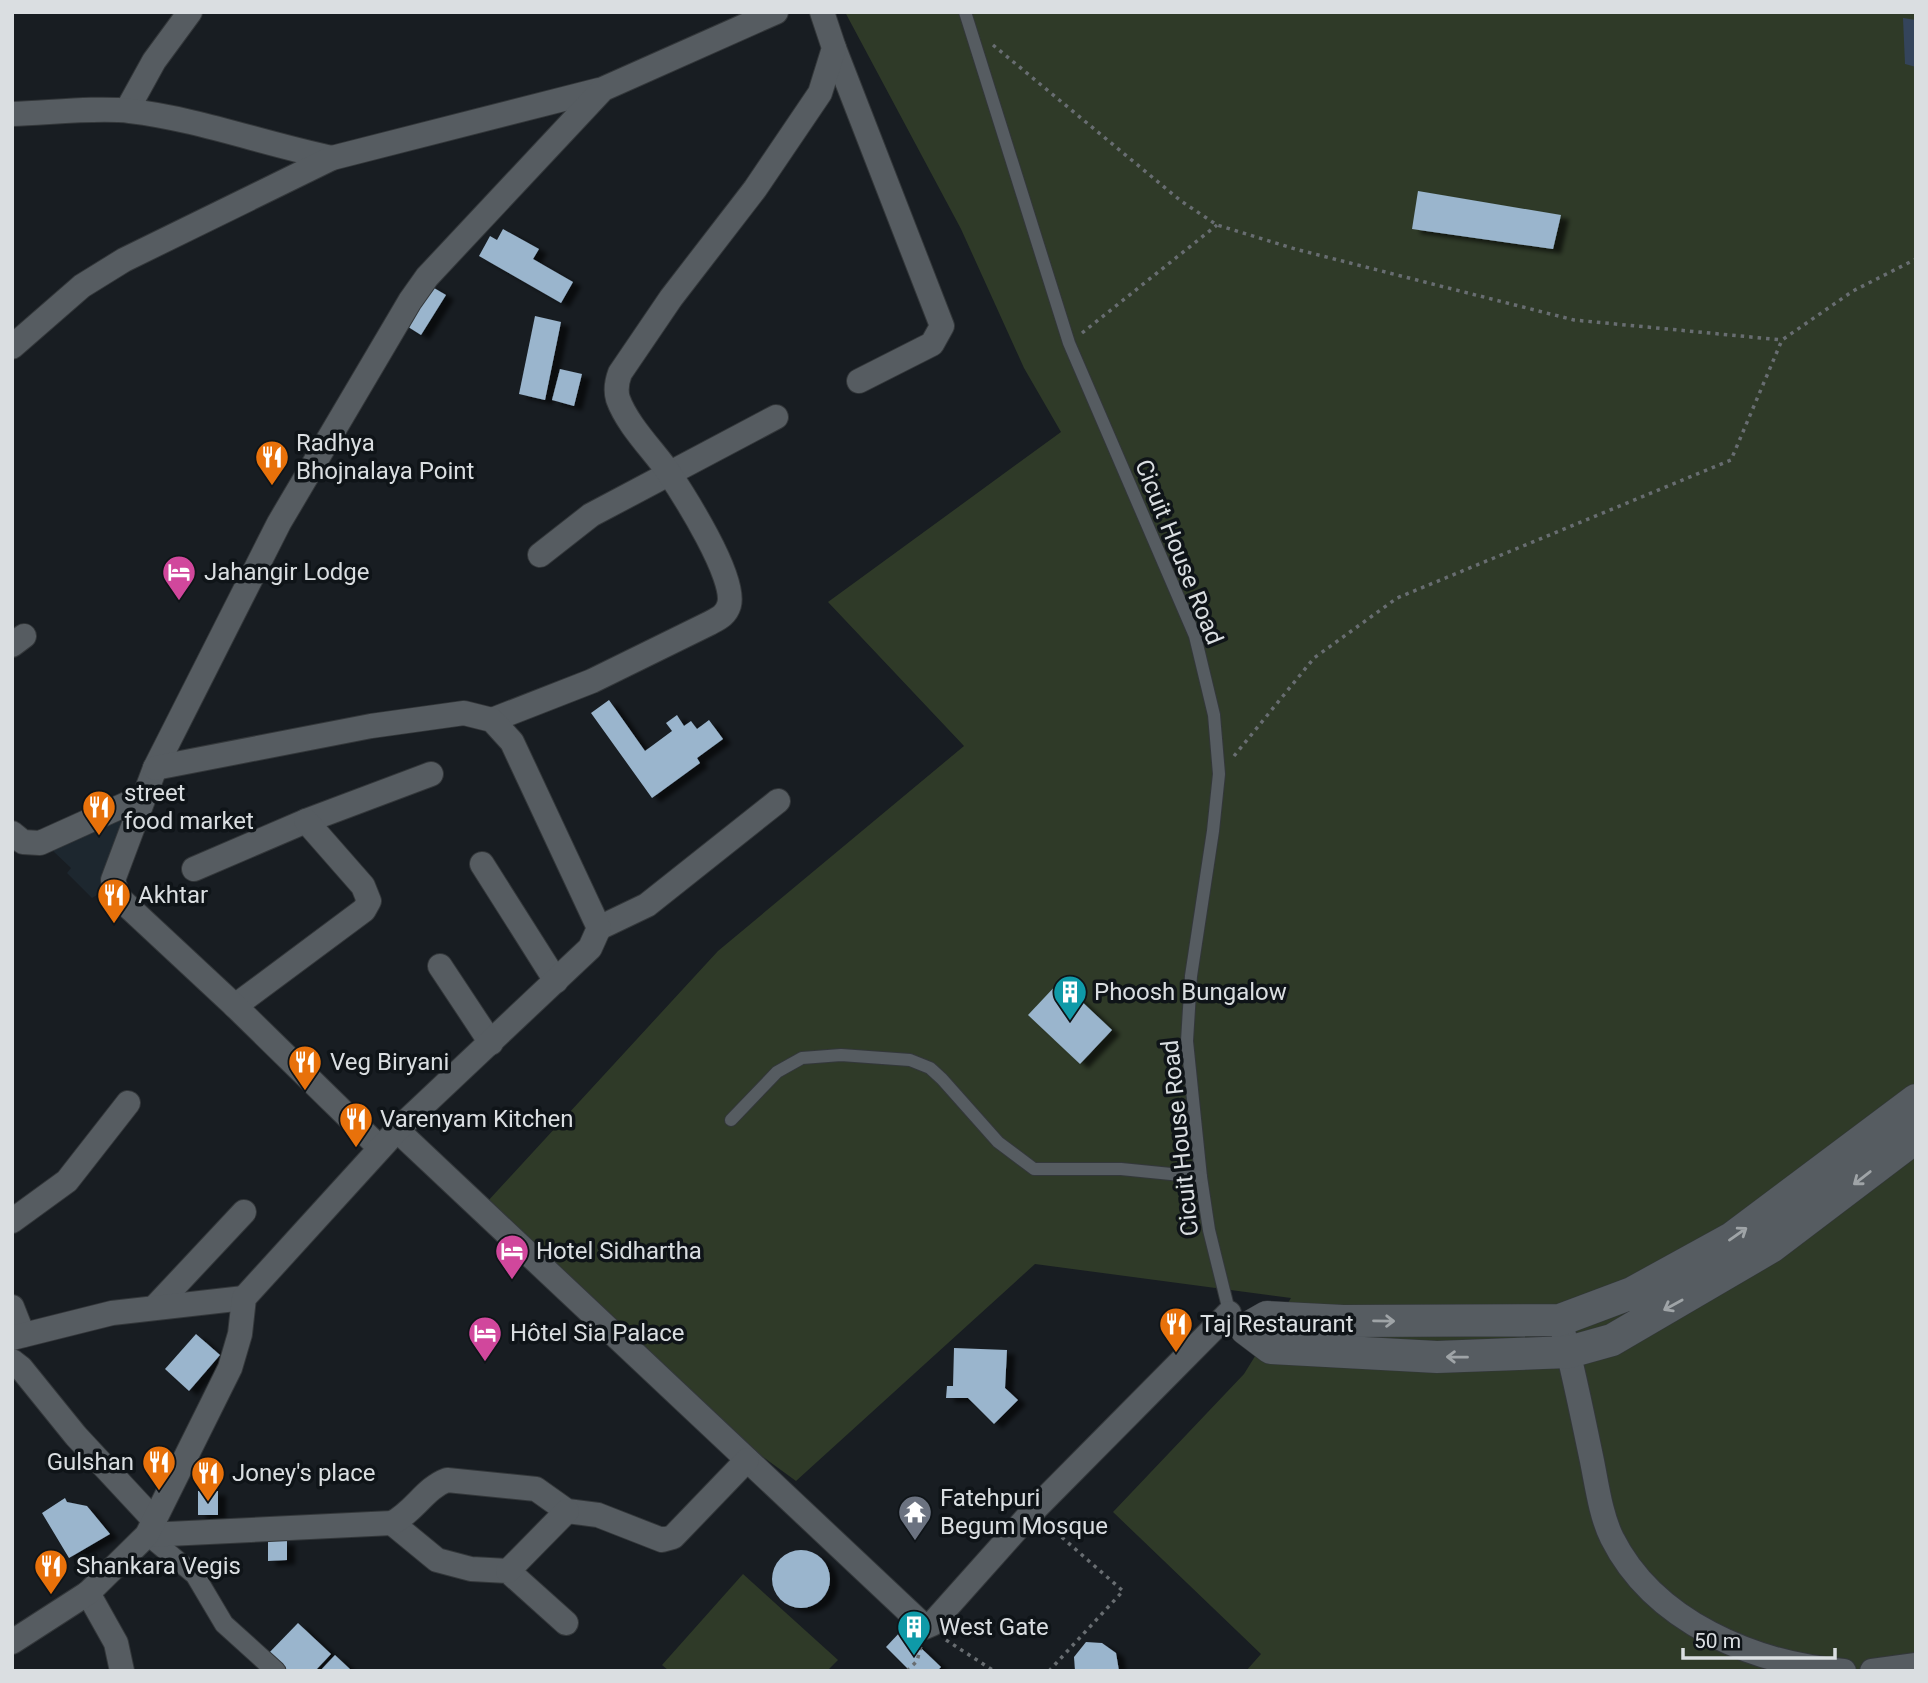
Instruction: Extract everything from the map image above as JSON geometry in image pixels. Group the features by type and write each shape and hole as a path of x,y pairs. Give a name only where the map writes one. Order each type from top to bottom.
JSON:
{"street":[{"path":"127,110 154,61 190,12"},
{"path":"12,347 82,286 124,260 332,158 603,89 776,12"},
{"path":"822,12 942,326 932,344 859,381"},
{"path":"492,720 592,681 724,615 730,590 716,556 668,472 617,397 616,385 621,373 671,298 755,189 820,93 834,48"},
{"path":"380,1148 235,1006 118,897 113,888 142,797 155,768 279,523 410,301 445,257 603,89"},
{"path":"12,114 127,110 189,121 276,147 332,158"},
{"path":"540,555 591,515 776,417"},
{"path":"155,768 417,719 464,713 492,720 512,742 599,928"},
{"path":"194,869 306,821 431,774"},
{"path":"12,833 23,842 40,843 142,797"},
{"path":"14,1639 88,1593 151,1528 230,1368 240,1334 244,1298 380,1148 590,948 599,928 647,905 778,801"},
{"path":"235,1006 364,910 369,901 362,886 306,821"},
{"path":"482,864 556,981"},
{"path":"440,966 491,1043"},
{"path":"397,1130 925,1627 932,1624 1032,1512 1237,1321 1267,1317 1357,1321 1560,1320 1632,1293 1732,1238 1916,1100"},
{"path":"17,1210 67,1181 128,1103"},
{"path":"1237,1321 1271,1348 1473,1357 1569,1352 1612,1340 1732,1272 1771,1247 1916,1137"},
{"path":"155,1307 244,1212"},
{"path":"12,1307 18,1336 112,1313 244,1298"},
{"path":"1560,1320 1597,1486 1611,1536 1628,1565 1671,1607 1716,1637 1763,1655 1813,1668 1844,1671"},
{"path":"12,1361 22,1368 151,1528 195,1575 224,1624 276,1671"},
{"path":"151,1528 392,1523 404,1517 438,1483 447,1479 536,1489 566,1511 598,1515 662,1540 673,1537 747,1460"},
{"path":"508,1571 566,1511"},
{"path":"392,1523 444,1563 471,1569 508,1571 566,1623"},
{"path":"88,1593 116,1643 122,1671"},
{"path":"1872,1671 1916,1665"}],"lane":[{"name":"Cicuit House Road","path":"967,18 1069,343 1195,636 1214,715 1219,774 1191,976 1187,1041 1201,1177 1237,1321"},
{"path":"731,1120 777,1072 802,1058 841,1055 910,1060 930,1068 998,1142 1034,1169 1108,1168 1201,1177"}],"path":[{"path":"967,18 1181,201 1217,225 1295,249 1573,320 1783,340"},
{"path":"1069,343 1217,225"},
{"path":"1219,774 1314,658 1397,598 1731,460 1783,340 1853,291 1916,259"},
{"path":"1032,1512 1123,1591 1049,1671"},
{"path":"907,1671 916,1661 925,1627 994,1671"}],"shaded area":[{"path":"125,793 122,874 129,901 116,913 97,895 92,898 67,873 71,868 52,850"}],"green space":[{"path":"845,12 1916,12 1916,1671 1246,1671 1261,1654 1113,1512 1244,1374 1291,1298 1035,1264 796,1481 752,1449 487,1202 718,951 964,746 828,602 1061,432 1024,368 961,229"},
{"path":"743,1574 838,1660 827,1671 669,1671 662,1665"}],"water":[{"path":"1903,18 1916,20 1916,67 1905,64"}],"building":[{"path":"1418,191 1561,215 1553,249 1412,229"},
{"path":"503,229 539,249 533,259 573,282 561,303 479,256 490,236 497,240"},
{"path":"429,285 446,295 421,335 405,325"},
{"path":"535,316 561,322 545,400 519,394"},
{"path":"560,369 582,374 574,406 552,400"},
{"path":"609,700 645,751 672,731 666,723 677,715 684,726 691,721 697,729 709,720 723,739 697,758 700,763 652,798 591,713"},
{"name":"Phoosh Bungalow","path":"1060,981 1112,1030 1080,1064 1028,1015"},
{"path":"196,1334 220,1355 189,1391 165,1369"},
{"path":"954,1348 1007,1350 1005,1388 1018,1400 994,1424 968,1398 946,1398 947,1386 953,1386"},
{"path":"198,1491 218,1491 218,1515 198,1515"},
{"path":"65,1498 67,1502 87,1506 110,1534 69,1558 42,1513"},
{"path":"287,1540 287,1560 268,1561 268,1541"},
{"path":"801,1550 812,1552 825,1563 830,1579 828,1590 817,1603 801,1608 790,1606 777,1595 772,1579 774,1568 785,1555"},
{"path":"298,1623 331,1654 315,1671 280,1671 265,1657"},
{"name":"West Gate","path":"902,1630 941,1667 937,1671 910,1671 886,1647"},
{"path":"1086,1642 1102,1643 1116,1653 1119,1671 1075,1671 1074,1657"},
{"path":"335,1655 352,1671 320,1671"}],"place":[{"name":"Radhya Bhojnalaya Point","path":"272,487"},
{"name":"Jahangir Lodge","path":"179,602"},
{"name":"street food market","path":"99,837"},
{"name":"Akhtar","path":"114,925"},
{"name":"Phoosh Bungalow","path":"1070,1022"},
{"name":"Veg Biryani","path":"305,1092"},
{"name":"Varenyam Kitchen","path":"356,1149"},
{"name":"Hotel Sidhartha","path":"512,1281"},
{"name":"Taj Restaurant","path":"1176,1354"},
{"name":"Hôtel Sia Palace","path":"485,1363"},
{"name":"Gulshan","path":"159,1492"},
{"name":"Joney's place","path":"208,1503"},
{"name":"Fatehpuri Begum Mosque","path":"915,1542"},
{"name":"Shankara Vegis","path":"51,1596"},
{"name":"West Gate","path":"914,1657"}]}
